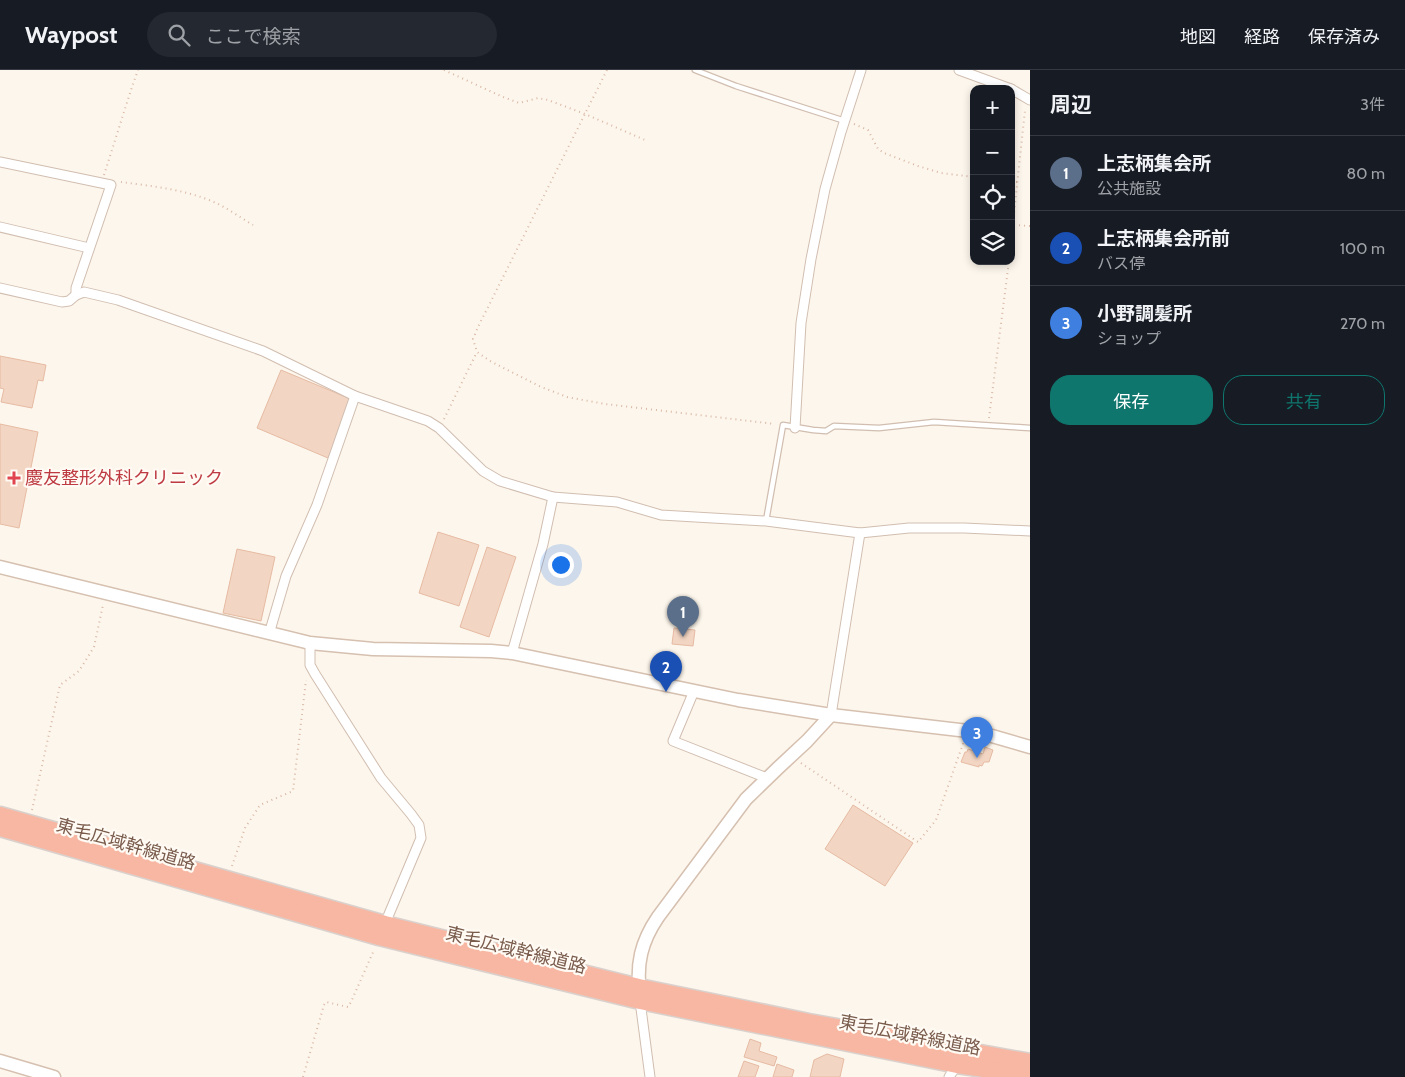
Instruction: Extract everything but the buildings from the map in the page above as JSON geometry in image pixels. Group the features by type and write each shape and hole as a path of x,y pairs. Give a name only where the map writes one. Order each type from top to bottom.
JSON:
{"highway":[{"name":"東毛広域幹線道路","path":"0,816 227,880 382,931"},
{"name":"東毛広域幹線道路","path":"0,828 382,931 953,1071 1030,1076"},
{"name":"東毛広域幹線道路","path":"640,994 1030,1062"}],"street":[{"path":"795,428 801,323 811,258 825,189 861,70"},
{"path":"960,70 1000,85"},
{"path":"1015,91 1028,99"},
{"path":"0,162 110,185 76,288 76,294"},
{"path":"0,227 89,248"},
{"path":"0,288 62,302 69,301 76,294 84,292 118,300 263,351 355,396 428,421 440,428 483,471 500,481 553,497 617,502 661,515 766,521 860,533 909,528 1030,531"},
{"path":"269,634 286,576 318,506 355,396"},
{"path":"512,653 543,544 553,497"},
{"path":"650,1077 638,972 640,957 649,930 741,806 831,716 860,533"},
{"path":"0,567 310,643 373,648 512,653 738,700 831,716 968,731 1030,747"},
{"path":"310,643 310,665 381,778 419,825 421,838 382,931"},
{"path":"694,691 673,741 767,778"},
{"path":"0,1061 54,1077"}],"lane":[{"path":"695,70 736,86 845,121"},
{"path":"766,521 783,425 826,431 834,426 879,428 934,422 1030,428"}],"path":[{"path":"138,70 103,178 110,185 119,182 138,184 194,195 216,203 252,225"},
{"path":"444,70 519,103 538,98 548,100 645,140"},
{"path":"607,70 475,333 473,339 477,352 490,361 567,398 783,425"},
{"path":"1014,220 1028,99"},
{"path":"845,121 868,130 878,149 884,153 942,173 970,176"},
{"path":"1015,225 1030,226"},
{"path":"988,425 1008,265"},
{"path":"440,428 477,352"},
{"path":"29,824 60,684 79,671 94,647 106,593"},
{"path":"227,880 245,828 260,805 294,790 306,677 310,665"},
{"path":"791,756 918,842 936,820 968,731"},
{"path":"303,1077 324,1005 326,1002 348,1006 382,931"}],"place":[{"name":"慶友整形外科クリニック","path":"14,478"},
{"name":"上志柄集会所","path":"683,637"},
{"name":"上志柄集会所前","path":"666,692"},
{"name":"小野調髪所","path":"977,758"}]}
